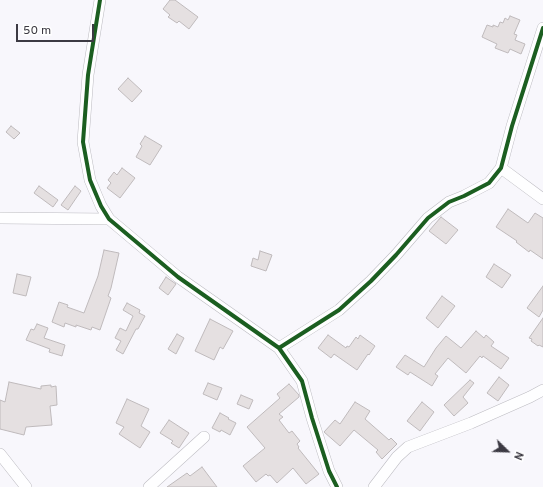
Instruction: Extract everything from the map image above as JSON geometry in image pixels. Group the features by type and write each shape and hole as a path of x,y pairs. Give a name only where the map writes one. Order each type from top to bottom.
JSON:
{"street":[{"path":"100,0 88,75 83,142 90,180 101,206 109,219 178,277 279,348 302,381 329,471 337,487"},
{"path":"279,348 339,310 371,281 428,218 449,202 489,183 501,168 512,126 543,28"},
{"path":"501,168 543,199"},
{"path":"0,218 109,219"},
{"path":"374,487 397,457 408,447 471,423 543,390"},
{"path":"149,487 204,437"},
{"path":"0,454 26,487"}],"building":[{"path":"170,0 175,0 198,17 189,29 179,21 177,23 168,17 170,15 163,9"},
{"path":"510,16 520,20 514,34 517,35 515,40 525,44 521,54 510,49 508,53 495,48 497,44 482,37 487,25 498,27 500,22 503,23 505,18 508,20"},
{"path":"128,78 142,91 132,102 118,89"},
{"path":"11,126 20,133 14,139 6,132"},
{"path":"145,136 162,146 150,165 136,157 142,146 140,144"},
{"path":"122,168 135,178 120,198 107,188 111,183 108,180 114,172 117,175"},
{"path":"39,186 58,200 53,207 34,193"},
{"path":"75,186 81,191 68,210 61,205"},
{"path":"508,209 528,223 535,213 543,218 543,259 530,250 529,252 516,242 517,241 496,227"},
{"path":"441,217 458,230 446,244 429,231"},
{"path":"104,250 119,253 108,296 111,298 100,330 92,327 91,330 76,325 76,327 65,323 64,327 52,322 59,302 68,305 67,307 84,313 98,276"},
{"path":"260,251 272,255 266,271 251,266 253,258 258,260"},
{"path":"494,264 511,275 502,288 486,277"},
{"path":"17,274 31,277 26,296 13,293"},
{"path":"166,277 176,284 168,295 159,288"},
{"path":"543,286 543,310 539,317 527,308"},
{"path":"442,296 455,306 438,328 426,318"},
{"path":"127,303 140,310 139,313 145,316 138,329 136,329 123,354 116,350 121,341 115,338 120,328 126,331 133,316 123,310"},
{"path":"543,318 543,347 538,346 531,341 532,339 529,338"},
{"path":"210,319 233,331 223,349 220,347 214,360 195,351"},
{"path":"37,324 48,328 44,338 65,345 62,356 49,352 50,349 26,340 31,329 34,330"},
{"path":"476,331 484,338 486,335 494,342 491,346 509,358 501,369 483,356 482,358 480,356 466,373 448,358 435,374 438,376 432,386 410,372 408,375 396,367 405,355 424,367 436,348 446,336 461,348"},
{"path":"177,334 184,338 176,354 168,349"},
{"path":"328,335 346,348 347,346 349,347 356,337 358,339 360,335 375,346 357,370 334,354 331,358 318,348"},
{"path":"499,377 509,385 498,401 487,393"},
{"path":"470,380 474,383 463,397 468,403 454,416 444,405"},
{"path":"9,382 41,389 41,386 56,386 57,405 50,406 52,425 26,427 24,435 0,429 0,400 5,402"},
{"path":"208,383 222,388 217,400 203,394"},
{"path":"289,384 299,395 299,397 279,414 283,417 279,420 289,433 292,431 300,441 297,444 299,447 298,448 319,474 306,484 293,468 277,483 270,475 268,476 266,474 256,482 243,466 265,448 247,427 280,398 277,394"},
{"path":"241,395 253,400 249,409 237,404"},
{"path":"127,399 149,409 141,426 150,432 140,448 119,434 124,427 116,423"},
{"path":"355,402 370,411 365,419 389,440 391,438 397,444 382,459 376,452 378,450 354,430 340,446 324,432 335,420 340,424"},
{"path":"422,402 434,412 420,431 407,421"},
{"path":"220,413 236,423 230,435 221,430 220,432 212,428"},
{"path":"169,420 189,433 179,448 171,443 173,441 160,433"},
{"path":"202,467 217,487 167,487 187,473 190,476"}],"cycle path":[{"path":"100,0 88,75 83,142 90,180 101,206 109,219 178,277 279,348 302,381 329,471 337,487"},
{"path":"279,348 339,310 371,281 428,218 449,202 489,183 501,168 512,126 543,28"}]}
